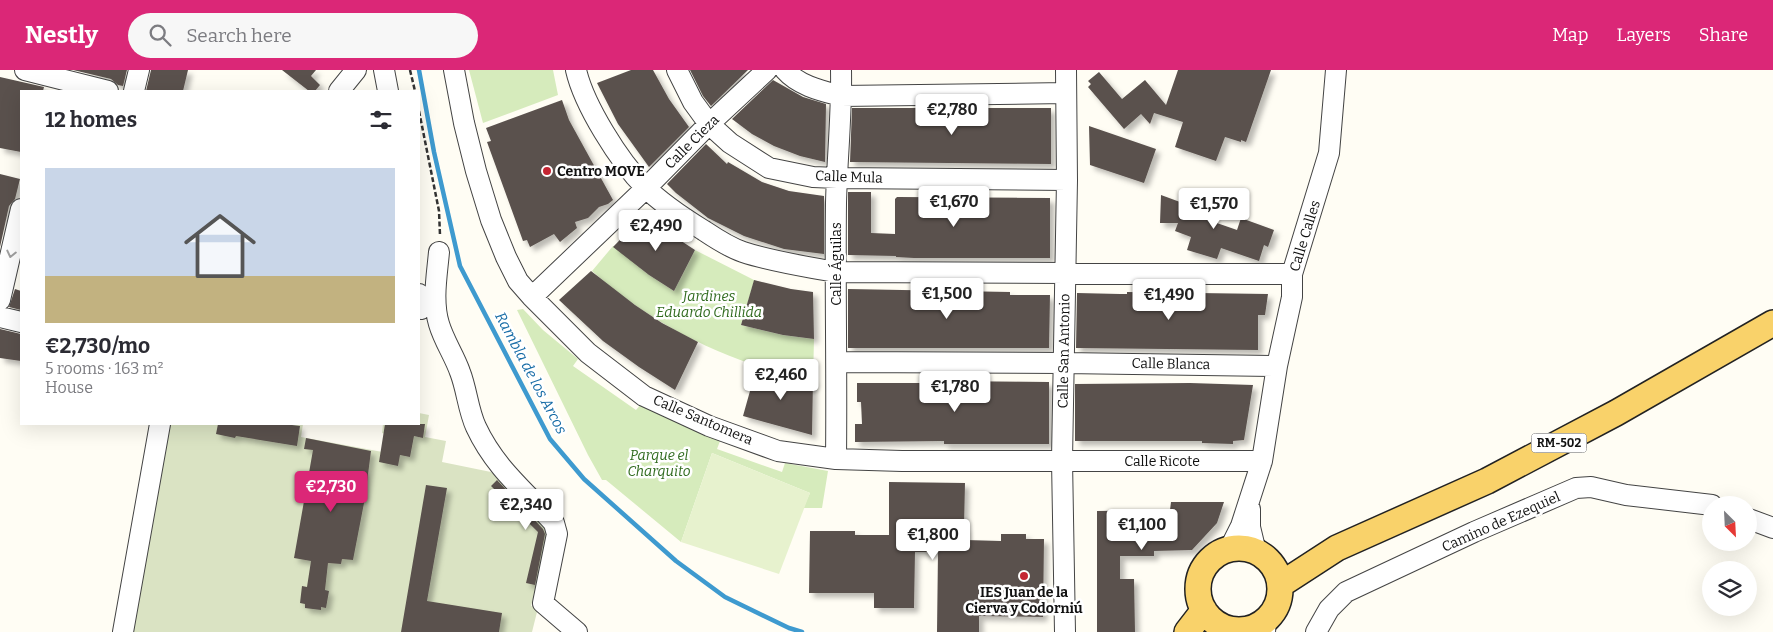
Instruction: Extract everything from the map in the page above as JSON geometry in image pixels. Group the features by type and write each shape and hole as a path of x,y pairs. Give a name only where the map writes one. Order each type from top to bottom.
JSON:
{"main road":[{"name":"RM-502","path":"1269,567 1337,548 1488,480 1616,413 1773,323"},
{"path":"1187,632 1221,626 1244,630 1256,626 1265,626 1279,598 1269,567 1246,549 1229,550 1214,557 1206,565 1201,576 1198,587 1200,599 1221,626"}],"street":[{"path":"25,70 51,80 103,90"},
{"path":"134,90 140,70"},
{"path":"340,90 356,70"},
{"path":"384,70 388,90"},
{"name":"Calle Santomera","path":"454,70 473,161 491,220 518,280 532,297 588,353 644,396 709,426 778,451 836,459 902,461 1062,460"},
{"path":"576,70 578,81 598,122 633,174 646,188 673,211 722,242 742,251 779,262 835,272 1292,274"},
{"name":"Calle Mula","path":"676,70 692,102 709,124 730,143 769,168 813,177 837,178 1067,180"},
{"name":"Calle Cieza","path":"532,297 767,70"},
{"path":"786,70 789,74 812,88 842,96 1066,93"},
{"name":"Calle Águilas","path":"836,459 837,362 835,272 837,178 842,96 841,70"},
{"name":"Calle San Antonio","path":"1065,632 1062,460 1067,180 1066,70"},
{"name":"Calle Calles","path":"1229,550 1241,526 1262,461 1277,366 1292,297 1292,274 1329,152 1336,70"},
{"path":"0,300 20,213"},
{"path":"440,252 435,304 438,322 447,346 461,372 475,425 488,452 505,474 554,523 557,534 543,603 577,632"},
{"path":"0,317 20,322"},
{"name":"Calle Blanca","path":"837,362 1277,366"},
{"path":"123,632 160,425"},
{"name":"Calle Ricote","path":"1062,460 1262,461"},
{"name":"Camino de Ezequiel","path":"1316,632 1330,608 1346,592 1474,532 1576,488 1592,487 1626,495 1702,504"},
{"path":"1251,494 1250,527 1269,567"},
{"path":"1758,522 1773,528"}],"path":[{"path":"410,70 415,90"},
{"path":"420,116 440,211 440,252"}],"green space":[{"path":"469,70 553,70 558,95 483,123"},
{"name":"Jardines Eduardo Chillida","path":"613,246 649,275 674,291 695,250 756,281 754,281 741,325 783,335 814,339 813,380 753,364 723,353 668,326 641,309 592,271"},
{"name":"Parque el Charquito","path":"523,309 543,330 578,359 573,366 636,410 642,403 720,441 717,449 782,472 785,463 828,471 822,508 803,508 810,493 712,453 681,542 606,480 602,480 517,310"},
{"path":"420,413 429,415 425,437 446,441 442,462 491,472 548,525 551,534 531,606 538,608 532,632 128,632 165,425 303,425 301,437 388,453 392,436 382,433 383,425 420,425"},
{"path":"712,453 810,493 779,574 681,542"}],"building":[{"path":"73,70 127,70 123,86 118,85 111,79"},
{"path":"151,70 188,70 183,90 146,90"},
{"path":"282,70 316,70 311,76 320,85 316,90 308,90"},
{"path":"631,70 653,70 669,99 689,127 649,167 618,124 597,83"},
{"path":"690,70 748,70 711,106 703,96"},
{"path":"1178,70 1271,70 1246,142 1225,137 1216,161 1175,147 1183,122 1154,113 1150,124 1141,114 1124,129 1088,87 1091,84 1088,81 1099,72 1122,99 1145,80 1166,105"},
{"path":"0,77 44,87 43,90 20,90 20,152 0,148"},
{"path":"773,80 803,97 826,104 825,162 800,156 774,146 752,134 732,119"},
{"name":"Centro MOVE","path":"562,100 569,120 613,200 599,207 588,218 575,222 577,228 560,242 554,234 530,247 527,240 523,241 487,142 491,141 486,128"},
{"path":"852,108 1051,108 1051,164 850,162"},
{"path":"1089,126 1156,149 1144,183 1090,165"},
{"path":"706,144 727,164 728,162 762,182 789,191 824,196 824,254 784,249 744,236 708,218 676,193 667,184"},
{"path":"0,174 20,179 15,199 9,206 0,247"},
{"path":"848,192 871,192 871,233 895,234 895,199 897,197 1050,198 1050,258 914,258 848,255"},
{"path":"1161,195 1180,202 1182,197 1215,209 1211,221 1237,230 1241,218 1274,230 1268,247 1264,245 1259,261 1221,248 1217,259 1187,250 1191,237 1175,231 1178,223 1160,223"},
{"path":"645,214 695,250 674,291 649,275 613,247"},
{"path":"591,271 662,323 698,342 675,390 603,341 559,300"},
{"path":"754,280 813,292 814,339 783,335 741,325"},
{"path":"15,289 20,291 20,310 9,307"},
{"path":"848,289 1010,292 1010,295 1050,295 1049,348 848,348"},
{"path":"1127,292 1268,294 1265,315 1258,315 1258,350 1076,348 1077,293 1127,294"},
{"path":"0,329 20,334 20,361 0,358"},
{"path":"757,366 792,377 813,380 812,435 743,416"},
{"path":"944,381 1049,382 1049,444 944,444 944,441 855,442 855,424 862,424 861,402 857,402 857,383 944,383"},
{"path":"1190,383 1253,385 1244,440 1233,441 1233,444 1202,443 1202,441 1075,441 1075,384"},
{"path":"425,424 423,438 414,436 410,457 400,455 398,466 379,462 385,425"},
{"path":"218,425 300,426 297,446 216,434"},
{"path":"306,438 371,451 365,498 353,560 342,559 341,564 328,563 325,590 329,591 326,608 321,607 321,610 305,608 305,604 300,603 302,586 307,587 311,561 294,558 313,450 304,449"},
{"path":"497,480 543,529 545,534 535,585 526,583 538,532 491,486"},
{"path":"889,482 965,483 964,527 966,527 966,540 1001,541 1001,534 1026,534 1026,539 1044,539 1043,617 979,616 979,632 937,632 938,552 915,552 914,608 874,608 874,593 809,593 810,531 855,531 855,535 889,535"},
{"path":"426,485 447,488 427,601 502,613 499,632 401,632"},
{"path":"1171,502 1224,502 1217,523 1192,550 1154,551 1154,556 1120,556 1120,579 1134,579 1135,632 1097,632 1097,511 1170,510"}],"waterway":[{"name":"Rambla de los Arcos","path":"419,70 434,152 460,266 550,439 584,479 676,561 725,597 789,628 802,632"}],"place":[{"name":"Centro MOVE","path":"547,171"},
{"name":"IES Juan de la Cierva y Codorniú","path":"1024,576"}]}
